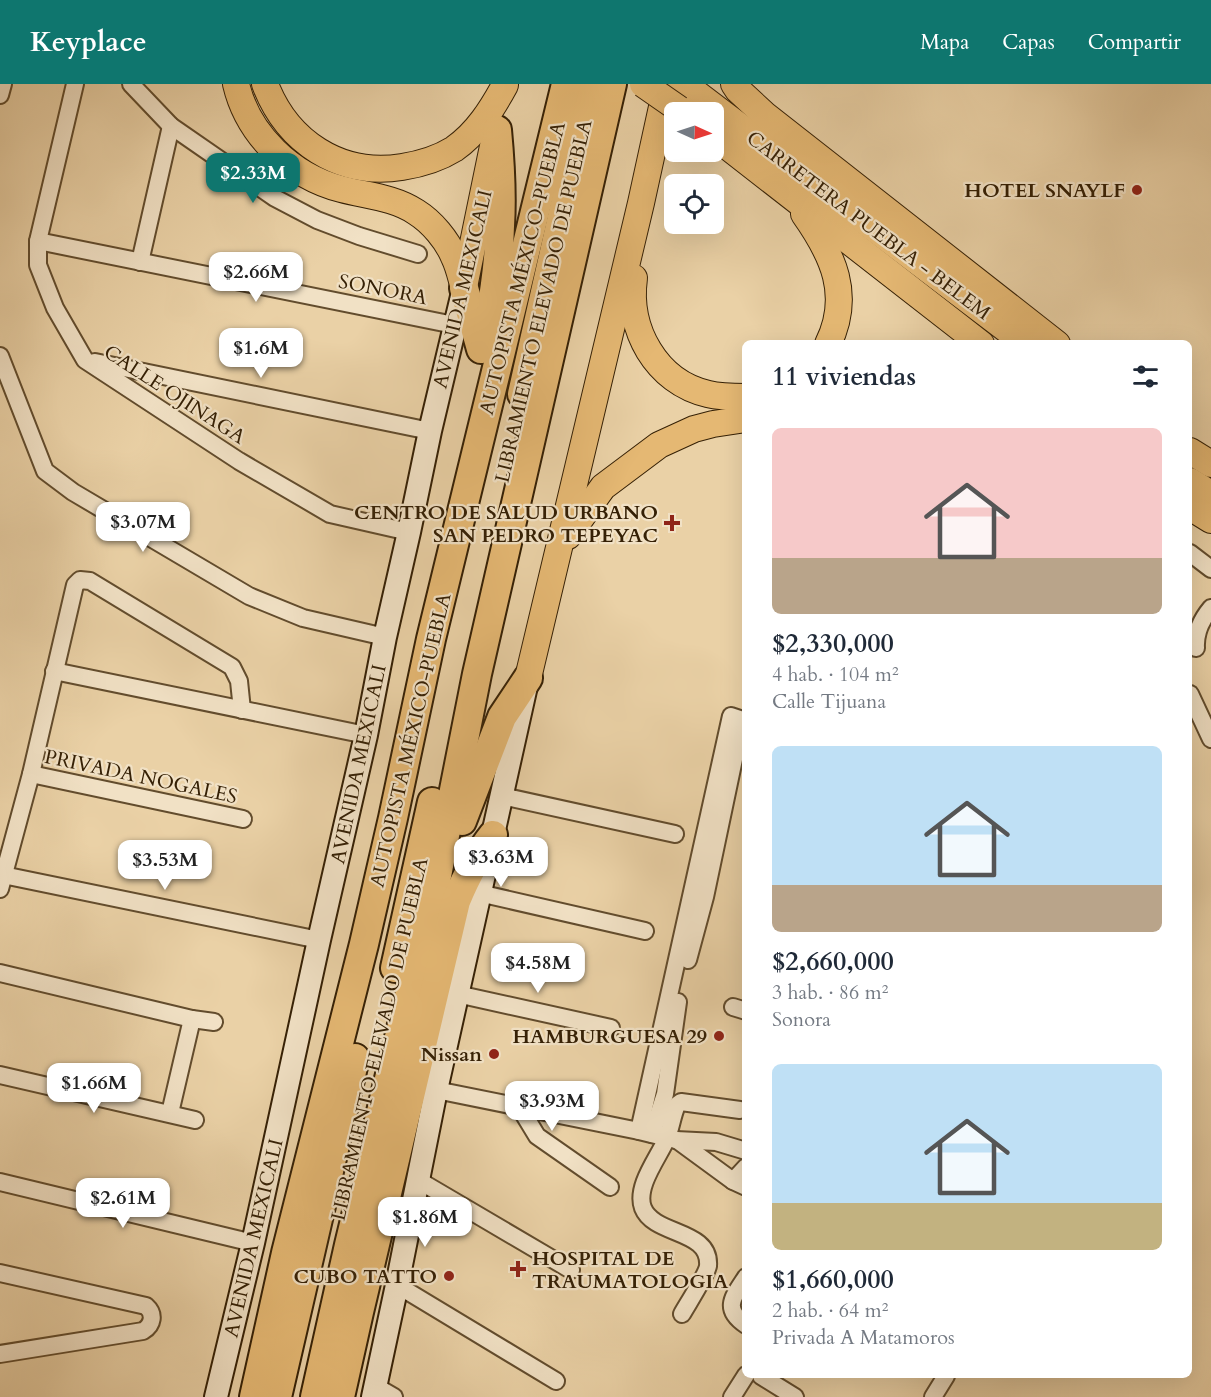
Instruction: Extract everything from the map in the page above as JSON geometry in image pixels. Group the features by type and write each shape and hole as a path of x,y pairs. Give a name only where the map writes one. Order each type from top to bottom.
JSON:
{"highway":[{"name":"AUTOPISTA MÉXICO-PUEBLA","path":"254,1397 286,1253 372,909 431,639 566,84"},
{"name":"LIBRAMIENTO ELEVADO DE PUEBLA","path":"277,1397 479,519 575,84"},
{"name":"LIBRAMIENTO ELEVADO DE PUEBLA","path":"298,1397 592,84"},
{"path":"315,1397 433,896 477,675 612,84"},
{"path":"431,639 431,614 493,297 501,194 497,130"},
{"path":"464,288 464,322 483,355"},
{"path":"433,896 502,717 528,678"},
{"path":"240,1397 316,1056 413,721"},
{"path":"340,1397 456,901 468,872 493,835"}],"main road":[{"path":"236,84 245,110 257,131 273,150 297,170 328,185 391,200 417,213 429,223 440,234 455,257 464,288"},
{"path":"265,84 282,117 311,146 342,163 381,169 414,165 432,160 454,149 486,116 505,84"},
{"name":"AVENIDA MEXICALI","path":"464,288 505,84"},
{"name":"CARRETERA PUEBLA - BELEM","path":"643,84 680,95 1020,340"},
{"path":"734,84 765,115 1052,340"},
{"path":"528,678 641,203 680,95"},
{"name":"CARRETERA PUEBLA - BELEM","path":"724,144 976,340"},
{"path":"787,192 818,236 832,263 838,281 840,292 838,313 830,340"},
{"path":"641,203 641,222 632,292 636,321 646,347 661,367 685,385 707,394 742,397"},
{"path":"560,549 603,486 643,456 659,445 694,429 742,420"},
{"path":"1192,452 1211,464"},
{"path":"1192,485 1206,513"}],"street":[{"path":"0,95 3,84"},
{"name":"CALLE OJINAGA","path":"75,84 38,241 38,265 55,308 85,360 239,461 330,514 409,532"},
{"path":"132,84 171,126 275,198 317,220 418,254"},
{"path":"140,262 171,126"},
{"name":"SONORA","path":"38,241 464,322"},
{"name":"AVENIDA MEXICALI","path":"216,1397 253,1242 366,735 430,431 464,322"},
{"path":"0,356 45,471 73,492 249,596 303,618 385,637"},
{"path":"85,360 430,431"},
{"path":"1192,555 1211,569"},
{"path":"242,710 239,681 232,667 90,581 80,580 75,585 31,774 2,882 319,940"},
{"path":"1193,650 1198,628 1211,608"},
{"path":"1193,650 1211,635"},
{"path":"54,671 366,735"},
{"path":"381,1393 397,1285 436,1090 528,678"},
{"path":"1192,698 1211,739"},
{"path":"682,1314 708,1268 707,1254 692,1238 648,1217 642,1206 642,1196 659,1136 731,716 742,720"},
{"name":"PRIVADA NOGALES","path":"31,774 243,819"},
{"path":"502,796 675,834"},
{"path":"479,893 645,931"},
{"path":"0,973 192,1019 214,1022"},
{"path":"457,994 612,1028"},
{"path":"170,1113 192,1019"},
{"path":"0,1075 195,1120"},
{"path":"436,1090 659,1136 716,1142 742,1150"},
{"path":"659,1136 681,1102 740,1110"},
{"path":"520,1108 537,1136 610,1187"},
{"path":"659,1136 739,1184"},
{"path":"418,1180 571,1270"},
{"path":"0,1182 253,1242"},
{"path":"0,1273 146,1306 151,1310 153,1317 152,1323 143,1331 0,1354"},
{"path":"742,1284 733,1297 731,1310 735,1318 742,1322"},
{"path":"397,1285 556,1381"},
{"path":"732,1397 744,1378"},
{"path":"763,1378 795,1397"},
{"path":"933,1397 945,1378"}],"place":[{"name":"HOTEL SNAYLF","path":"1137,190"},
{"name":"CENTRO DE SALUD URBANO SAN PEDRO TEPEYAC","path":"672,523"},
{"name":"HAMBURGUESA 29","path":"719,1036"},
{"name":"Nissan","path":"494,1054"},
{"name":"HOSPITAL DE TRAUMATOLOGIA","path":"518,1269"},
{"name":"CUBO TATTO","path":"449,1276"}]}
